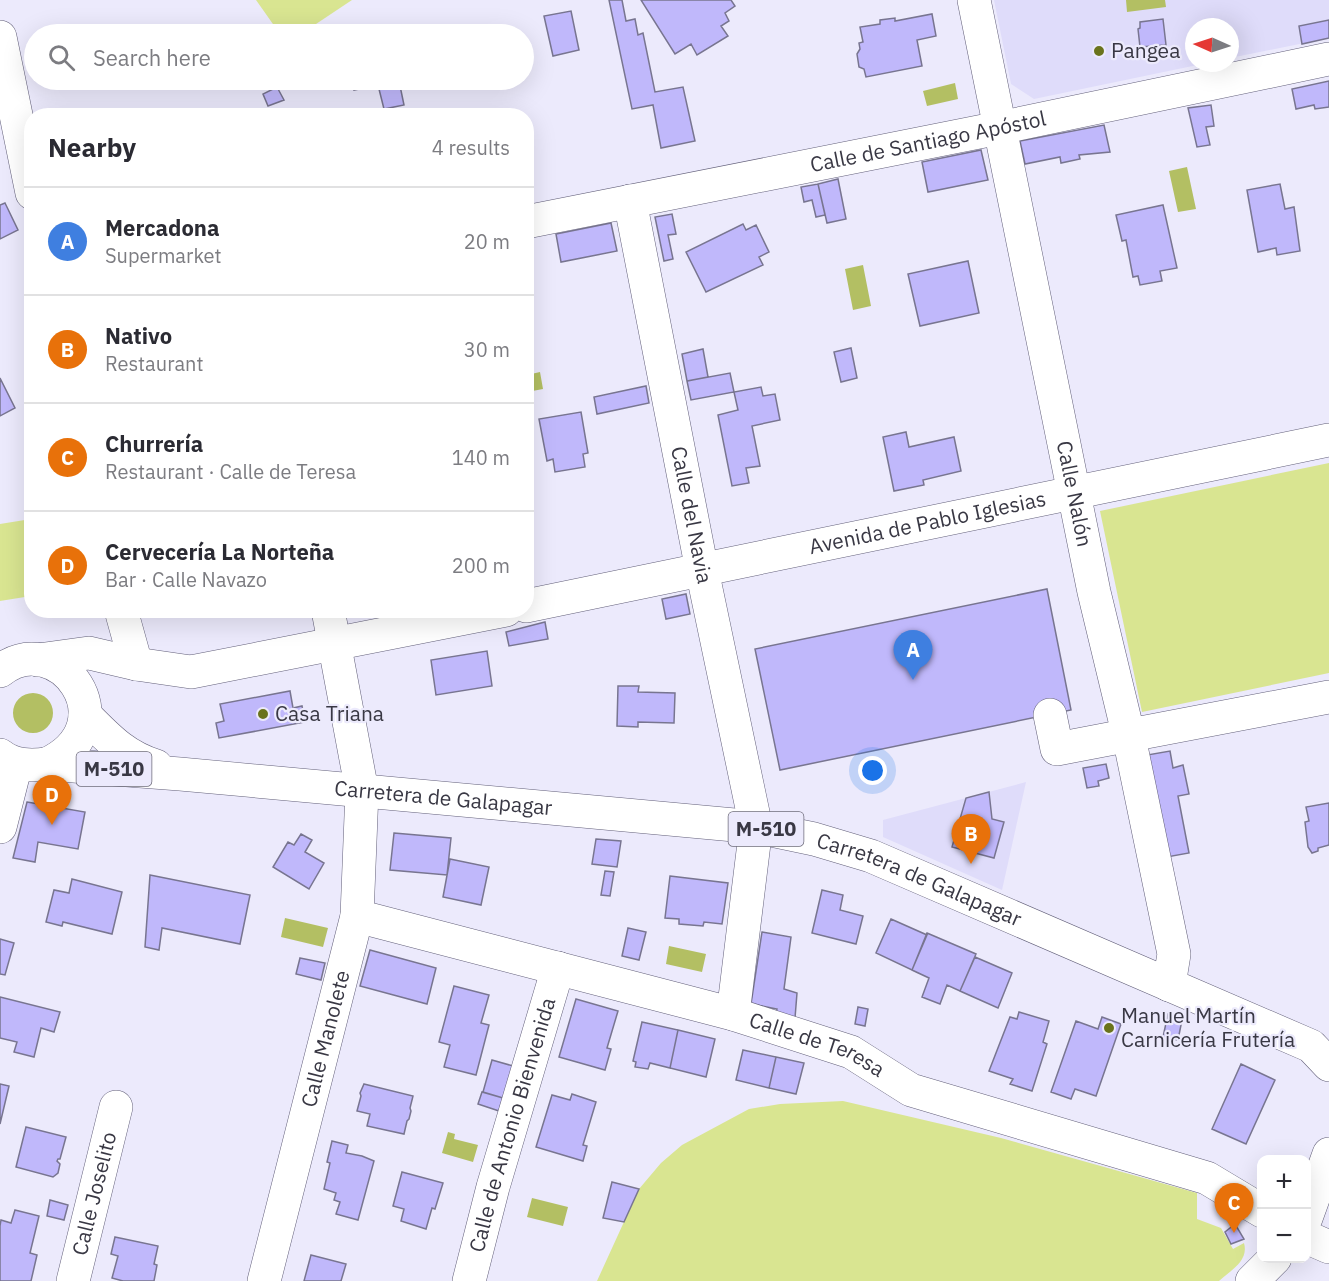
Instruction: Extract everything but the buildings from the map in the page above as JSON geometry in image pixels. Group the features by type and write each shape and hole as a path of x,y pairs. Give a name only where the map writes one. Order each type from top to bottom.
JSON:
{"street":[{"name":"Calle Nalón","path":"974,0 1073,492 1094,592 1129,737 1174,954 1169,986"},
{"path":"0,37 24,154"},
{"name":"Calle de Santiago Apóstol","path":"534,220 999,128 1329,59"},
{"name":"Calle del Navia","path":"630,201 702,570 756,827 733,1014"},
{"name":"Avenida de Pablo Iglesias","path":"534,604 1329,440"},
{"path":"89,653 101,635 104,618"},
{"path":"125,618 150,667"},
{"name":"Calle Manolete","path":"264,1281 357,916 362,791 329,618"},
{"path":"0,671 21,660 89,653 150,667 191,672 334,646 468,618"},
{"name":"M-510","path":"38,660 55,664 69,674 82,701 120,749 138,760 180,774"},
{"path":"82,701 99,676 150,667"},
{"path":"1050,715 1050,750 1129,737 1329,697"},
{"name":"M-510","path":"21,761 62,757 74,745 82,731 82,701"},
{"path":"0,827 21,761"},
{"name":"M-510","path":"21,761 180,774"},
{"name":"Carretera de Galapagar","path":"180,774 756,827 814,839 871,856 1323,1052"},
{"name":"Calle de Teresa","path":"357,916 733,1014 851,1052 911,1090 1207,1178 1259,1209"},
{"name":"Calle de Antonio Bienvenida","path":"469,1281 493,1187 558,968"},
{"name":"Calle Joselito","path":"73,1281 116,1107"},
{"path":"1309,1209 1329,1154"},
{"path":"1311,1227 1329,1217"},
{"path":"1311,1239 1329,1247"},
{"path":"1252,1281 1270,1263"}],"shaded area":[{"path":"256,0 352,0 316,24 273,24"},
{"name":"Pangea","path":"994,0 1329,0 1329,38 1239,56 1239,18 1185,18 1185,68 1034,99 1011,84"},
{"path":"1126,0 1165,0 1166,7 1127,12"},
{"path":"955,83 958,99 927,106 923,91"},
{"path":"1187,167 1196,209 1178,212 1169,171"},
{"path":"863,265 871,306 853,310 845,269"},
{"path":"540,372 543,389 534,391 534,373"},
{"path":"1329,463 1329,673 1142,712 1100,511"},
{"path":"24,520 24,597 0,601 0,524"},
{"path":"33,693 47,699 53,713 47,727 33,733 19,727 13,713 19,699"},
{"path":"1026,782 1002,890 883,837 883,820"},
{"path":"285,918 328,928 323,947 281,937"},
{"path":"669,946 706,954 702,972 666,964"},
{"path":"843,1101 1001,1138 1197,1193 1197,1219 1221,1228 1233,1249 1244,1243 1244,1255 1238,1265 1219,1281 597,1281 639,1189 661,1163 682,1145 749,1109 780,1104"},
{"path":"448,1132 455,1134 454,1139 478,1145 473,1162 442,1153"},
{"path":"532,1198 568,1207 563,1226 527,1217"}],"place":[{"name":"Pangea","path":"1099,51"},
{"name":"Mercadona","path":"913,680"},
{"name":"Casa Triana","path":"263,714"},
{"name":"Cervecería La Norteña","path":"52,825"},
{"name":"Nativo","path":"971,864"},
{"name":"Manuel Martín Carnicería Frutería","path":"1109,1028"},
{"name":"Churrería","path":"1234,1233"}]}
